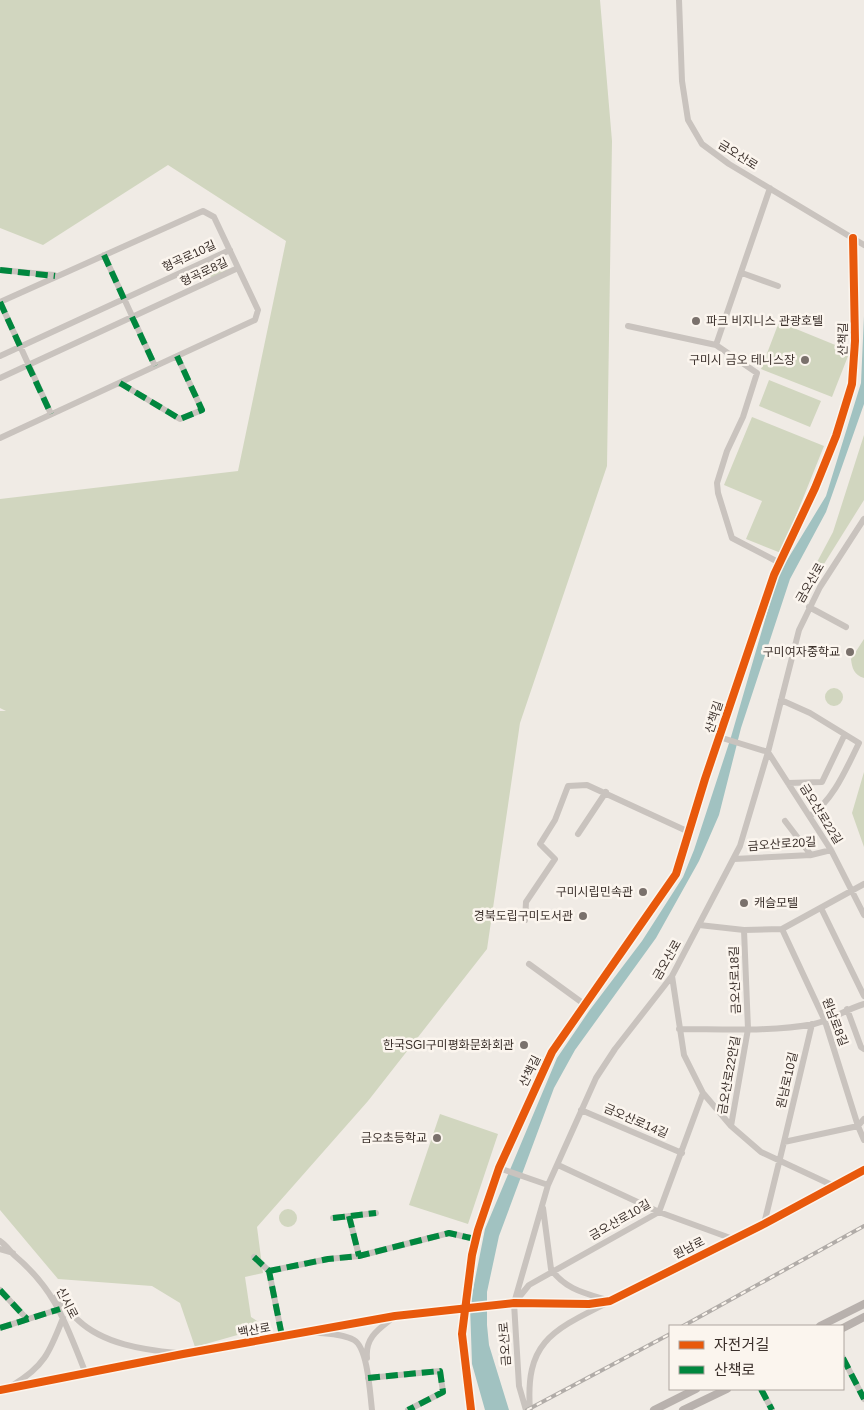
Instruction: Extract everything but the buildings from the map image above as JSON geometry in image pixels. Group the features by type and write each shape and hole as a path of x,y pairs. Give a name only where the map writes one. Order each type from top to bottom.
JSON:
{"main road":[{"path":"822,1325 864,1304"},
{"path":"844,1327 864,1317"},
{"path":"654,1410 694,1390"},
{"path":"683,1410 725,1390"}],"street":[{"name":"금오산로","path":"680,0 682,81 688,120 702,144 864,245"},
{"path":"716,345 770,188"},
{"name":"형곡로10길","path":"0,356 230,250 214,217 203,211 0,302 20,346"},
{"name":"산책길","path":"471,1410 462,1334 475,1240 499,1168 552,1052 676,874 719,737 780,563 822,471 836,436 852,384 855,341 853,238"},
{"path":"230,250 238,268"},
{"path":"104,254 154,366"},
{"name":"형곡로8길","path":"0,378 238,268 258,310 255,320 0,438"},
{"path":"0,270 55,276"},
{"path":"742,274 778,286"},
{"path":"628,326 716,345 757,373 742,417 727,451 718,483 718,493 732,538 780,563"},
{"path":"20,346 51,414"},
{"path":"120,383 180,419 202,410 177,356"},
{"name":"금오산로","path":"526,1410 519,1386 514,1304 548,1185 581,1110 603,1066 672,976 734,859 740,846 768,752 799,630 809,607 861,531 864,519"},
{"path":"809,607 846,627"},
{"path":"781,700 810,713 844,736 859,743 832,793 821,808 810,816"},
{"path":"788,783 822,782 844,736"},
{"path":"719,737 768,752"},
{"name":"금오산로22길","path":"768,752 831,850 864,915"},
{"path":"526,920 526,902 555,858 540,844 556,820 568,786 587,785 606,792 689,832"},
{"path":"578,834 606,792"},
{"path":"785,821 810,855"},
{"name":"금오산로20길","path":"734,859 810,855 831,850"},
{"path":"852,891 864,884"},
{"name":"금오산로18길","path":"699,925 744,930 782,929 852,891"},
{"path":"821,908 864,996"},
{"name":"원남로8길","path":"782,929 825,1021 864,1140"},
{"name":"금오산로18길","path":"744,930 748,1028"},
{"path":"529,964 584,1004"},
{"path":"672,976 684,1056 703,1093 731,1126 761,1152 834,1186"},
{"name":"금오산로22안길","path":"679,1028 748,1028 812,1024 825,1021 847,1009 864,1004"},
{"path":"847,1009 860,1047 864,1049"},
{"name":"원남로10길","path":"784,1142 812,1024"},
{"name":"금오산로22안길","path":"731,1126 748,1028"},
{"name":"금오산로10길","path":"514,1304 529,1284 659,1212 703,1093"},
{"name":"금오산로14길","path":"581,1110 682,1153"},
{"path":"764,1224 784,1142 858,1126 864,1119"},
{"path":"558,1165 659,1212 734,1239"},
{"path":"499,1168 548,1185"},
{"name":"원남로","path":"514,1304 589,1304 610,1301 764,1224 864,1170"},
{"path":"542,1204 553,1271 574,1290 610,1301"},
{"path":"334,1218 376,1213"},
{"path":"349,1216 359,1256"},
{"path":"269,1271 328,1259 359,1256 449,1233 475,1240"},
{"name":"신시로","path":"0,1242 46,1285 60,1310 86,1374"},
{"name":"신시로","path":"0,1250 13,1253"},
{"path":"254,1257 269,1271 282,1336"},
{"path":"46,1285 79,1322 104,1336 147,1350 183,1354"},
{"path":"0,1290 26,1319"},
{"path":"530,1410 531,1371 543,1344 561,1326 610,1301"},
{"name":"백산로","path":"0,1390 305,1331 395,1316 514,1304"},
{"path":"0,1328 60,1310"},
{"path":"368,1378 367,1342 373,1334 395,1316"},
{"path":"10,1387 31,1374 46,1359 63,1318"},
{"path":"305,1331 348,1337 356,1341 363,1353 372,1410"},
{"path":"844,1360 864,1399"},
{"path":"368,1378 440,1371 443,1392 408,1410"},
{"path":"762,1390 772,1410"}],"green space":[{"path":"0,0 600,0 612,141 607,466 520,723 487,949 368,1101 257,1227 263,1273 245,1277 251,1317 266,1327 195,1347 180,1303 152,1286 58,1279 0,1210 0,711 6,711 0,708 0,499 238,471 286,241 168,165 43,245 0,228"},
{"path":"222,256 228,271 212,280 205,263"},
{"name":"구미시 금오 테니스장","path":"779,322 850,351 832,397 761,369"},
{"path":"769,380 821,401 810,427 759,406"},
{"path":"752,417 824,446 781,553 746,539 762,501 724,485"},
{"path":"864,435 864,500 809,588 816,564 833,532"},
{"path":"864,639 864,678 854,671 851,659"},
{"path":"830,688 838,688 843,693 841,704 830,706 825,701 825,693"},
{"path":"864,772 864,847 852,813"},
{"path":"440,1114 498,1134 468,1224 409,1205"},
{"path":"284,1209 292,1209 297,1214 295,1225 284,1227 279,1222 279,1214"}],"water":[{"path":"864,316 864,404 826,512 790,579 741,728 719,815 699,861 656,938 575,1050 554,1088 499,1236 487,1292 487,1325 489,1345 509,1410 485,1410 472,1364 470,1305 485,1229 557,1058 589,1011 642,941 683,877 694,850 731,737 778,575 826,496 861,383"}],"railway":[{"path":"685,1325 864,1226"},
{"path":"527,1410 669,1335"}],"marked path":[{"path":"104,255 124,299"},
{"path":"0,270 55,276"},
{"path":"0,302 20,346"},
{"path":"132,317 155,366"},
{"path":"120,383 180,419 202,410 177,356"},
{"path":"28,365 51,414"},
{"path":"333,1218 376,1213"},
{"path":"349,1216 359,1256"},
{"path":"269,1271 328,1259 359,1256 449,1233 475,1239"},
{"path":"254,1257 269,1271 282,1336"},
{"path":"0,1290 27,1319"},
{"path":"0,1328 60,1309"},
{"path":"844,1360 864,1399"},
{"path":"368,1378 440,1371 443,1392 408,1410"},
{"path":"762,1390 772,1410"}],"cycle path":[{"path":"471,1410 462,1334 472,1255 478,1230 499,1168 552,1052 676,874 705,779 774,575 815,488 836,436 852,384 855,341 853,238"},
{"path":"0,1390 183,1354 395,1316 514,1303 589,1304 610,1301 764,1224 864,1170"}],"place":[{"name":"파크 비지니스 관광호텔","path":"696,321"},
{"name":"구미시 금오 테니스장","path":"805,360"},
{"name":"구미여자중학교","path":"850,652"},
{"name":"구미시립민속관","path":"643,892"},
{"name":"캐슬모텔","path":"744,903"},
{"name":"경북도립구미도서관","path":"583,916"},
{"name":"한국SGI구미평화문화회관","path":"524,1045"},
{"name":"금오초등학교","path":"437,1138"}]}
